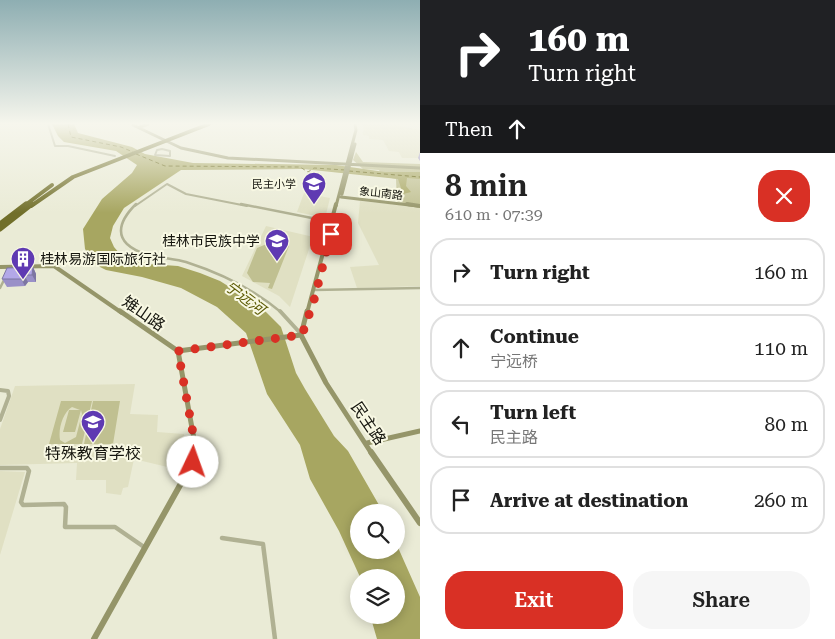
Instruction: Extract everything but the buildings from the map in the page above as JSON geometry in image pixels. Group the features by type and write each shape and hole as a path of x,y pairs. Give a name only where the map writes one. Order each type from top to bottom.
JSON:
{"highway":[{"path":"0,224 65,178 128,154"},
{"path":"0,229 64,182 122,156"}],"street":[{"path":"105,154 115,156"},
{"path":"155,154 170,156 170,154"},
{"path":"203,154 247,162 420,168"},
{"path":"302,335 351,154"},
{"path":"315,290 346,174"},
{"path":"302,335 297,327 265,301 226,277 187,262 138,250 124,241 121,233 121,224 127,214 168,184 186,194 332,222"},
{"name":"象山南路","path":"341,197 420,206"},
{"name":"雉山路","path":"0,267 47,265 59,269 178,351"},
{"path":"0,288 10,266"},
{"path":"315,290 420,288"},
{"path":"94,639 144,547 186,477 195,452 192,423 178,351 302,335"},
{"name":"民主路","path":"302,335 316,363 420,523"},
{"path":"0,390 8,391 9,396 0,420"},
{"path":"367,443 420,431"},
{"path":"0,468 27,468 29,471 21,502 23,505 64,504 66,507 65,527 115,528 144,547"},
{"path":"222,538 263,544 275,639"}],"shaded area":[{"path":"355,154 357,154 363,162 420,164 420,172 385,172 387,176 420,178 420,205 397,202 396,179 382,176 379,170 363,169 353,160"},
{"path":"400,154 420,154 420,158 402,158"},
{"name":"民主小学","path":"304,193 330,198 325,218 297,212"},
{"path":"360,201 420,207 420,286 357,288 350,267 379,265 358,223"},
{"name":"桂林市民族中学","path":"266,226 318,238 315,247 310,246 290,307 279,296 242,276"},
{"path":"269,243 278,244 284,248 285,245 289,246 272,289 268,288 270,283 253,282 247,273 257,248"},
{"name":"特殊教育学校","path":"135,384 130,414 158,415 157,432 184,434 186,461 180,470 134,459 128,487 123,488 121,495 106,493 106,480 76,480 77,463 0,465 0,429 15,386"},
{"path":"61,401 92,401 82,444 49,444","holes":["72,407 80,410 69,410 63,432 75,432 81,410 82,414 76,437 65,443 60,440 64,417 69,409"]},
{"path":"93,401 120,401 113,444 84,444"},
{"path":"0,471 25,472 0,555"}],"water":[{"name":"宁远河","path":"120,154 145,154 193,163 336,165 385,172 420,172 420,179 407,178 406,186 411,192 403,194 398,179 303,169 181,170 124,208 113,226 110,238 120,254 149,264 178,266 220,281 260,306 281,327 296,373 334,436 348,451 378,504 350,504 350,555 310,479 300,445 267,394 246,333 217,307 181,288 142,277 106,270 96,265 85,249 83,229 102,199 132,173 137,165"},
{"path":"352,559 403,559 420,597 420,639 377,639 373,624 405,624 405,569 356,569"}],"ferry route":[{"path":"136,154 165,166 300,167 308,172 314,168 345,170"},
{"path":"349,171 420,177"}],"place":[{"name":"民主小学","path":"314,205"},
{"name":"桂林市民族中学","path":"277,262"},
{"name":"桂林易游国际旅行社","path":"23,280"},
{"name":"特殊教育学校","path":"93,443"}],"route":[{"path":"193,462 195,452 192,423 178,351 302,335 314,300 331,234"}]}
